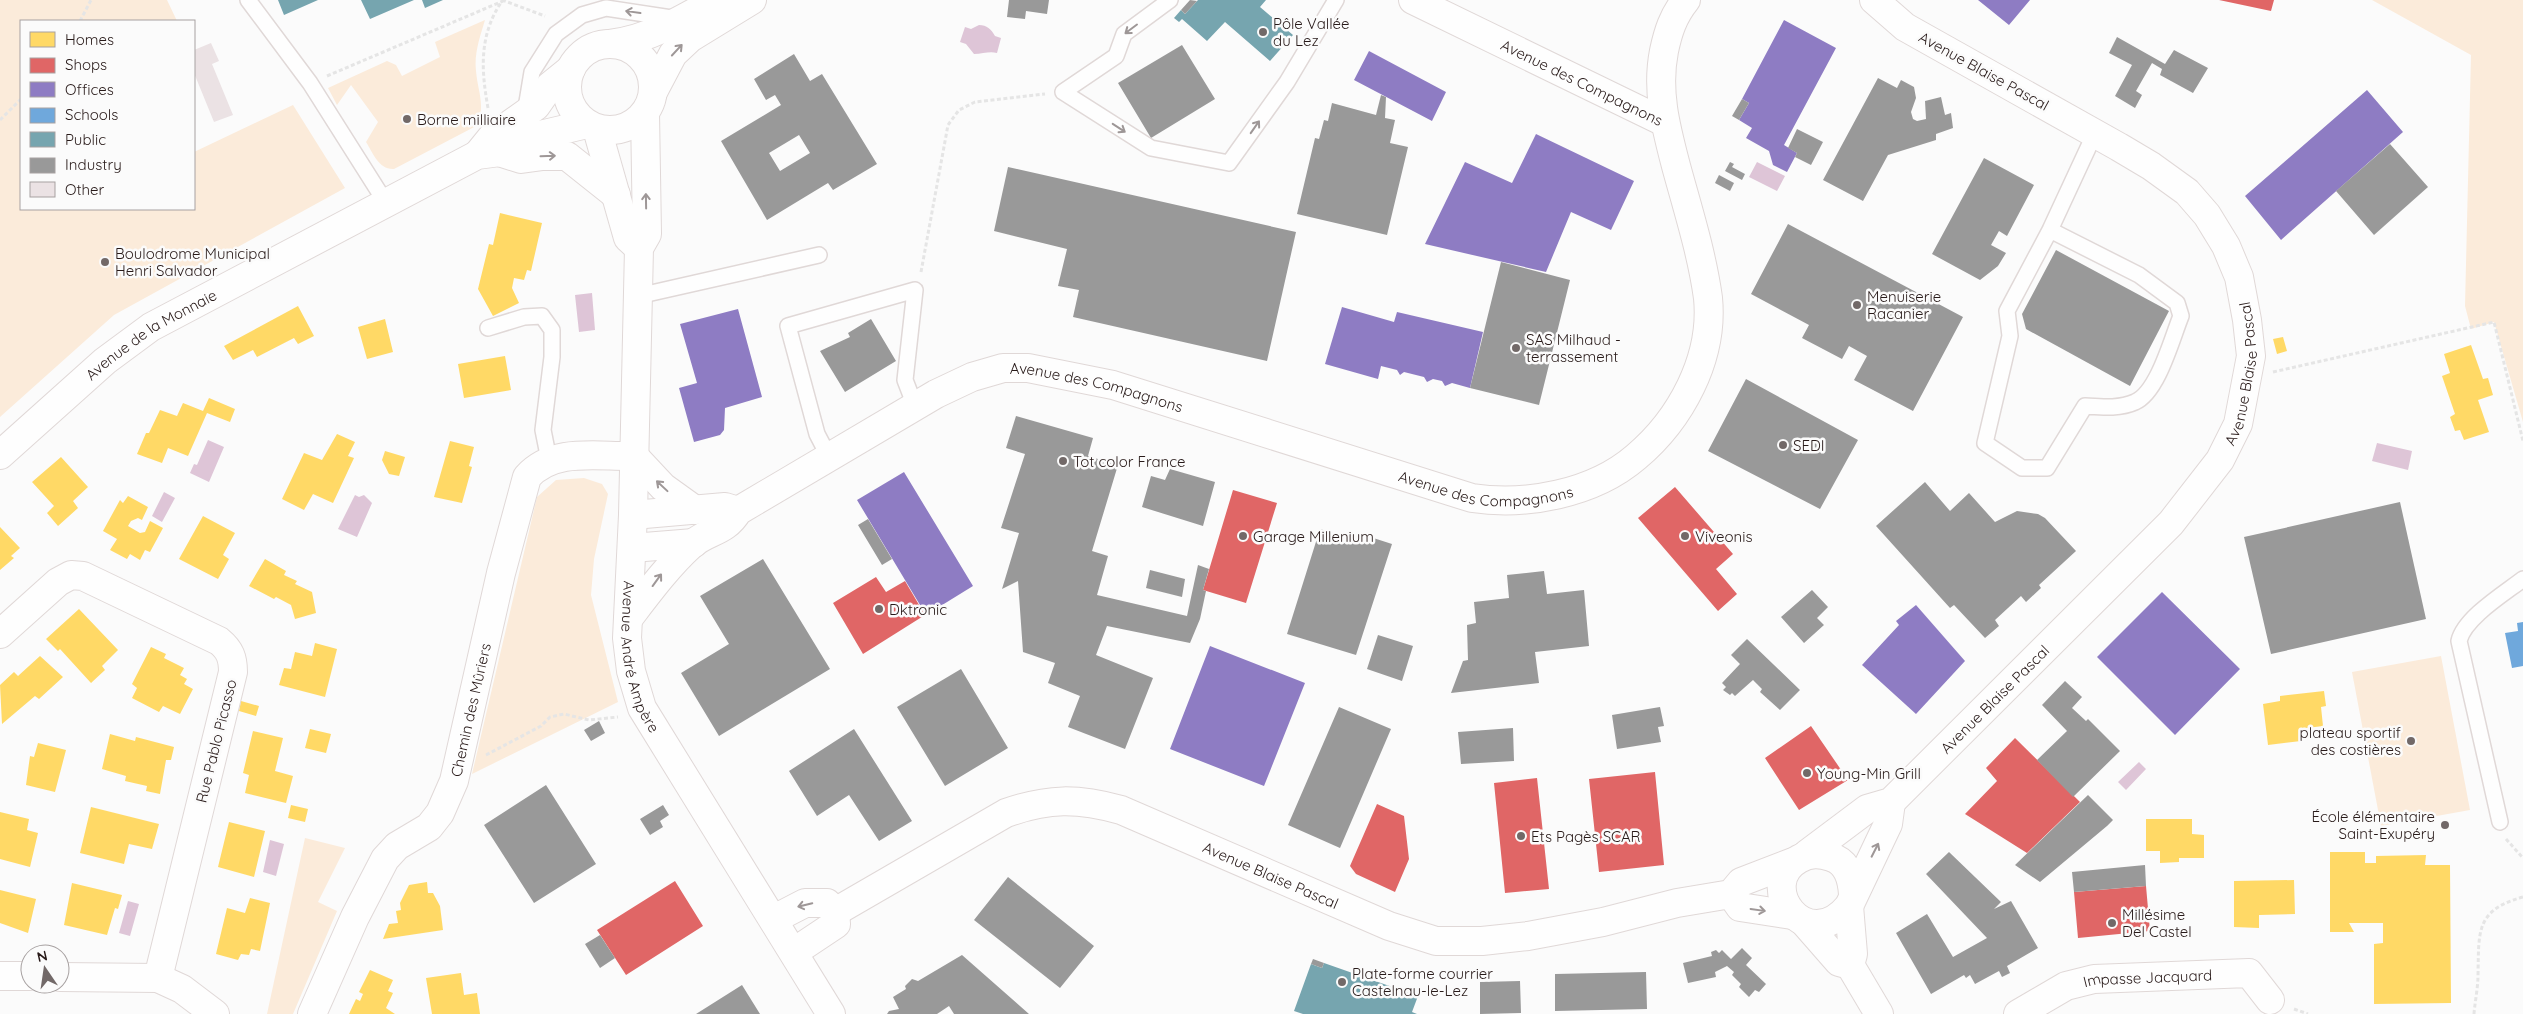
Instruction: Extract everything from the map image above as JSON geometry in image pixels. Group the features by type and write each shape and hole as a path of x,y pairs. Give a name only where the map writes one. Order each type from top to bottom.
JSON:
{"street":[{"path":"716,0 682,20 636,40 592,48 580,57 571,69 568,94 578,116 592,126 610,130 624,128 636,122 649,103 673,54 690,38 752,0"},
{"name":"Avenue des Compagnons","path":"628,620 663,572 694,543 730,523 738,511 915,406 972,378 1003,368 1028,368 1113,385 1472,498 1496,501 1538,498 1597,481 1629,463 1650,446 1669,424 1687,397 1705,341 1708,300 1700,256 1664,122 1413,0"},
{"path":"1664,122 1660,73 1675,13 1686,0"},
{"name":"Avenue Blaise Pascal","path":"836,912 1006,813 1034,803 1061,801 1091,802 1121,810 1389,926 1436,941 1482,941 1528,936 1603,922 1677,903 1731,894 1741,882 1800,858 1867,809 1891,802 2170,522 2220,460 2238,424 2251,356 2248,320 2239,277 2226,246 2207,215 2187,192 2151,166 2095,133 1905,27 1874,0"},
{"path":"607,44 631,49 641,57 649,68 653,79 649,103"},
{"name":"Avenue de la Monnaie","path":"491,147 536,106 550,86 571,69"},
{"name":"Avenue André Ampère","path":"649,103 647,234 639,248 632,548 627,638 631,671 642,708 831,1014"},
{"path":"592,126 616,195 628,238 639,248"},
{"name":"Avenue de la Monnaie","path":"0,455 105,362 144,332 491,147 536,136 592,126"},
{"path":"491,147 521,159 543,156 567,156 616,195"},
{"name":"Chemin des Mûriers","path":"312,1014 355,917 385,858 397,846 429,827 440,813 457,770 501,573 527,477 535,468 550,460 567,456 634,456"},
{"path":"634,456 662,487 694,510"},
{"path":"633,515 726,507 738,511"},
{"name":"Avenue des Compagnons","path":"632,548 694,543"},
{"name":"Rue Pablo Picasso","path":"0,634 58,582 71,575 83,576 219,641 228,649 233,661 233,672 158,978"},
{"path":"1731,894 1740,907 1798,918 1816,925 1829,923 1840,916 1851,900 1888,824 1891,802"},
{"path":"1850,965 1853,954 1852,880 1846,867 1835,858 1822,854 1800,858 1785,874 1781,888 1784,903 1839,962 1850,965 1879,1014"},
{"path":"774,919 806,903 827,904 836,912 836,924 794,952"},
{"name":"Impasse Jacquard","path":"2018,1014 2066,986 2094,979 2249,973 2270,1000"},
{"path":"0,976 20,976"},
{"path":"70,976 158,978 182,989 215,1014"}],"lane":[{"path":"248,0 310,83 386,203"},
{"path":"1170,0 1124,34 1116,56 1063,92 1150,148 1229,163 1287,82 1336,0"},
{"path":"525,115 532,72 556,34 582,15 606,8 682,20"},
{"path":"2050,230 2139,275 2177,303 2182,316 2153,385 2136,402 2106,407 2086,406 2048,468 2022,468 1985,443 2010,336 2007,312 2050,230 2095,133"},
{"path":"638,296 819,254"},
{"path":"829,457 817,434 788,326 915,290 905,380 915,406"},
{"path":"488,328 524,317 542,316 552,330 552,357 543,430 550,460"},
{"path":"2500,822 2459,641 2460,634 2470,621 2523,579"}],"path":[{"path":"81,20 91,0"},
{"path":"491,147 489,117 482,77 485,42 491,17 503,0"},
{"path":"310,83 503,0 568,25"},
{"path":"915,290 921,274 948,125 959,110 975,102 1063,92"},
{"path":"0,120 20,100"},
{"path":"2248,375 2280,371 2494,322 2523,441"},
{"path":"457,770 542,726 550,718 564,714 589,720 617,717 642,708"},
{"path":"2474,1014 2478,980 2479,932 2491,912 2502,903 2523,897"}],"shaded area":[{"name":"Boulodrome Municipal Henri Salvador","path":"0,0 167,0 177,20 20,20 20,210 195,210 195,152 293,105 345,188 114,315 0,417"},
{"path":"2372,0 2523,0 2523,422 2494,322 2471,329 2465,306 2471,55"},
{"path":"485,20 476,58 481,104 478,125 394,169 384,167 377,160 366,142 378,122 351,85 337,105 328,88 387,61 396,65 402,76 440,57 435,42"},
{"path":"979,25 987,27 995,36 1001,38 997,53 974,54 966,44 960,42 965,27 971,29"},
{"path":"1757,162 1785,176 1777,191 1749,177"},
{"path":"592,293 595,330 579,332 575,295"},
{"path":"208,440 224,447 209,482 190,473 194,464 197,465"},
{"path":"2377,443 2412,451 2408,470 2372,461"},
{"path":"584,478 602,484 608,494 594,559 591,595 618,702 472,774 537,497 556,480"},
{"path":"164,492 175,498 162,522 152,516"},
{"path":"355,495 359,497 364,495 372,503 357,537 338,529"},
{"name":"plateau sportif des costières","path":"2441,656 2470,810 2381,826 2352,672"},
{"path":"2139,762 2146,769 2126,790 2118,782"},
{"path":"305,838 345,848 318,902 337,911 293,1014 267,1014"},
{"path":"270,840 284,844 276,876 263,872"},
{"path":"128,901 139,904 130,936 119,933"}],"building: Homes":[{"path":"500,213 542,223 531,271 527,270 524,280 514,278 512,288 519,303 493,316 478,289 489,244 493,245"},
{"path":"298,306 314,336 298,344 294,338 257,357 253,350 233,360 224,346"},
{"path":"385,319 393,352 367,359 358,327"},
{"path":"2283,337 2287,351 2277,354 2273,339"},
{"path":"2471,345 2483,379 2488,378 2493,395 2478,400 2489,432 2464,440 2460,430 2455,431 2450,417 2455,414 2442,376 2450,373 2444,354"},
{"path":"505,356 511,390 464,398 458,364"},
{"path":"209,398 235,409 230,422 207,413 188,456 168,448 162,463 137,454 146,433 149,433 160,410 177,416 183,403 203,411"},
{"path":"337,434 355,442 348,456 354,458 333,503 313,494 304,510 282,499 304,453 322,460"},
{"path":"450,441 474,447 469,466 472,467 462,503 434,497"},
{"path":"385,451 405,457 399,476 389,474 382,460"},
{"path":"61,457 88,487 73,501 78,508 58,526 47,513 54,506 32,482"},
{"path":"128,496 148,507 142,520 138,518 131,521 128,526 140,533 145,532 150,521 163,528 150,552 145,550 140,560 130,554 127,559 110,550 117,539 103,531 120,500 123,503"},
{"path":"203,516 235,533 223,555 229,559 218,579 179,559"},
{"path":"0,527 20,548 11,556 14,558 0,570"},
{"path":"265,559 286,571 284,575 297,581 295,584 312,592 316,613 295,619 291,605 276,597 274,599 249,586"},
{"path":"79,609 118,650 102,666 105,670 91,683 60,649 58,651 46,639"},
{"path":"315,643 337,649 325,697 279,685 284,668 291,669 295,652 312,656"},
{"path":"151,647 166,654 164,658 184,668 180,675 187,679 184,684 193,689 180,714 163,706 159,712 132,698 137,688 132,684"},
{"path":"40,656 63,677 39,699 35,696 2,724 0,685 14,672 18,676"},
{"path":"2324,691 2326,706 2321,707 2323,726 2299,729 2301,741 2268,745 2263,704 2280,701 2280,696"},
{"path":"241,701 259,706 256,716 239,711"},
{"path":"310,729 331,734 326,753 305,748"},
{"path":"253,731 283,738 275,771 293,776 286,803 245,793 249,775 243,773"},
{"path":"110,734 135,741 136,737 174,747 171,760 166,760 160,794 146,791 147,786 125,781 126,776 102,769"},
{"path":"38,743 66,750 55,792 26,785 30,756 34,757"},
{"path":"291,805 308,809 305,822 288,818"},
{"path":"91,807 159,824 152,849 129,844 124,864 80,853"},
{"path":"0,812 29,819 27,830 38,833 30,867 0,859"},
{"path":"2146,819 2192,819 2192,834 2204,835 2204,858 2179,858 2179,862 2160,863 2160,851 2146,851"},
{"path":"229,822 265,831 254,877 218,867"},
{"path":"2330,852 2365,852 2365,863 2376,863 2376,856 2426,855 2425,865 2450,865 2451,1003 2374,1004 2374,944 2383,943 2383,923 2349,923 2354,932 2330,932"},
{"path":"2294,880 2295,914 2259,915 2259,928 2234,927 2234,881"},
{"path":"427,882 428,893 433,893 440,906 443,930 383,939 389,924 398,923 396,911 401,910 400,903 409,885"},
{"path":"72,883 122,895 118,909 115,908 107,935 64,925"},
{"path":"0,890 36,899 28,933 0,923"},
{"path":"250,898 270,903 260,951 251,949 249,955 241,954 238,960 216,954 227,908 245,913"},
{"path":"370,970 393,980 388,991 393,993 386,1008 395,1014 349,1014 356,999 360,1001 363,994 359,992"},
{"path":"461,973 464,995 477,993 480,1014 432,1014 426,978"}],"building: Shops":[{"path":"2219,0 2274,0 2271,11"},
{"name":"Viveonis","path":"1675,487 1733,554 1716,569 1737,594 1718,611 1638,518"},
{"name":"Garage Millenium","path":"1233,490 1277,503 1246,603 1203,590"},
{"name":"Dktronic","path":"876,577 886,592 905,581 925,615 863,654 833,603"},
{"path":"1811,726 1848,780 1799,810 1765,758"},
{"path":"2015,738 2080,802 2027,853 1965,814 1997,781 1986,768"},
{"path":"1655,772 1664,865 1599,872 1589,779"},
{"name":"Ets Pagès SCAR","path":"1537,778 1549,889 1505,893 1494,783"},
{"path":"1377,804 1404,816 1409,859 1395,892 1356,874 1350,866"},
{"path":"675,881 703,926 626,975 597,930"},
{"path":"2146,886 2150,931 2078,938 2074,892"}],"building: Offices":[{"path":"1978,0 2030,0 2009,25"},
{"path":"1784,20 1836,48 1784,145 1797,153 1787,172 1773,165 1769,151 1746,138 1752,128 1739,120 1749,103 1742,99"},
{"path":"1369,51 1446,92 1432,121 1354,80"},
{"path":"2367,90 2403,132 2281,240 2245,196"},
{"path":"1536,134 1634,181 1611,230 1571,212 1546,272 1425,244 1465,162 1512,183"},
{"path":"1342,307 1394,322 1397,312 1483,332 1470,388 1452,383 1445,386 1442,381 1433,379 1427,382 1424,377 1404,372 1400,375 1397,370 1381,366 1378,379 1325,364"},
{"path":"738,309 762,397 725,408 724,430 720,435 694,442 679,388 697,383 680,324"},
{"path":"904,472 973,586 926,615 857,500"},
{"path":"2162,592 2240,669 2175,735 2097,657"},
{"path":"1916,605 1965,661 1916,714 1862,665 1899,625 1896,621"},
{"path":"1210,646 1305,683 1264,786 1170,749"}],"building: Schools":[{"path":"2523,622 2523,666 2512,668 2505,633 2518,631 2517,623"}],"building: Public":[{"path":"278,0 318,0 284,15"},
{"path":"361,0 414,0 370,19"},
{"path":"422,0 443,0 425,8"},
{"name":"Pôle Vallée du Lez","path":"1198,0 1266,0 1260,7 1293,35 1270,61 1225,22 1207,41 1182,19 1179,22 1174,18 1181,10 1185,14"},
{"name":"Plate-forme courrier Castelnau-le-Lez","path":"1324,963 1418,996 1412,1012 1417,1014 1303,1014 1294,1011 1311,964 1322,968"}],"building: Industry":[{"path":"1009,0 1049,0 1047,14 1026,11 1025,19 1007,17"},
{"path":"1190,0 1197,1 1185,14 1181,10"},
{"path":"2117,37 2165,64 2174,50 2208,68 2193,93 2160,75 2162,69 2152,63 2136,91 2142,95 2135,108 2115,96 2132,65 2109,53"},
{"path":"1182,45 1215,99 1151,138 1118,83"},
{"path":"794,54 810,81 822,74 877,164 833,190 828,183 767,220 721,141 781,105 775,95 766,100 754,79","holes":["799,135 810,153 780,171 769,153"]},
{"path":"1878,78 1897,88 1901,80 1914,87 1916,98 1911,112 1913,119 1917,121 1926,119 1925,101 1941,97 1945,115 1951,113 1953,128 1936,134 1936,140 1888,155 1863,201 1823,180"},
{"path":"1381,95 1386,97 1385,118 1395,120 1390,143 1408,147 1387,235 1297,214 1315,138 1319,139 1324,120 1328,121 1332,103 1376,115"},
{"path":"1742,99 1749,103 1739,120 1732,116"},
{"path":"1797,129 1823,142 1811,165 1795,157 1797,153 1788,148"},
{"path":"2390,144 2428,187 2374,235 2336,191"},
{"path":"1984,158 2034,185 2007,236 1999,231 1991,245 2006,253 1998,266 1980,280 1932,254"},
{"path":"1730,162 1734,164 1732,167 1745,174 1742,180 1725,171"},
{"path":"1008,167 1296,232 1267,361 1073,317 1079,290 1058,286 1067,249 994,231"},
{"path":"1719,175 1734,183 1730,191 1715,183"},
{"name":"Menuiserie Racanier","path":"1788,224 1963,317 1913,411 1854,380 1867,356 1849,346 1842,359 1802,338 1809,325 1751,294"},
{"path":"2056,250 2169,311 2130,386 2026,329 2022,314"},
{"name":"SAS Milhaud - terrassement","path":"1501,262 1570,280 1539,405 1470,388"},
{"path":"871,319 896,361 845,392 820,351 850,337 848,333"},
{"name":"SEDI","path":"1746,379 1858,440 1820,509 1708,451"},
{"path":"1016,416 1093,438 1088,456 1118,465 1092,551 1108,556 1097,595 1187,616 1198,565 1209,569 1203,590 1206,591 1200,619 1190,643 1107,626 1096,655 1153,678 1125,749 1068,727 1080,696 1048,683 1055,663 1023,652 1018,581 1002,589 1019,533 1001,528 1025,454 1006,448"},
{"path":"1170,469 1215,482 1203,526 1142,507 1151,476 1165,480"},
{"path":"1925,482 1950,511 1969,493 1995,522 2017,511 2038,514 2045,518 2076,551 2039,585 2041,588 2026,602 2021,596 1995,620 1999,626 1985,638 1954,605 1950,608 1876,526"},
{"path":"2400,502 2426,619 2271,654 2244,537"},
{"path":"868,519 892,559 882,565 858,525"},
{"path":"1320,529 1362,542 1364,535 1392,544 1356,655 1287,634"},
{"path":"763,559 830,669 719,736 681,673 729,644 700,596"},
{"path":"1150,570 1185,579 1182,597 1146,588"},
{"path":"1544,571 1547,594 1584,590 1589,646 1535,652 1539,683 1451,693 1463,661 1468,660 1467,625 1476,623 1474,602 1509,598 1507,575"},
{"path":"1812,590 1828,607 1817,618 1824,625 1804,643 1781,617"},
{"path":"1378,635 1413,646 1402,681 1367,669"},
{"path":"1747,639 1800,690 1780,710 1760,692 1762,689 1753,680 1735,696 1723,690 1726,687 1722,683 1740,664 1731,655"},
{"path":"961,669 1008,748 945,786 897,707"},
{"path":"2065,681 2082,697 2072,708 2086,721 2088,719 2120,751 2073,797 2037,760 2067,731 2042,705"},
{"path":"1339,707 1391,729 1340,848 1288,825"},
{"path":"1660,707 1664,726 1658,727 1661,742 1617,749 1612,715"},
{"path":"599,721 605,733 591,741 584,730"},
{"path":"1513,728 1514,761 1461,764 1458,732"},
{"path":"854,729 912,821 879,841 849,795 817,816 789,771"},
{"path":"546,785 596,864 534,903 484,825"},
{"path":"2088,795 2113,820 2107,826 2040,882 2015,865"},
{"path":"663,805 669,815 660,821 663,827 650,835 640,819"},
{"path":"1949,852 2001,902 1994,909 2011,901 2038,948 2007,966 2010,973 2002,977 1999,971 1975,984 1970,975 1966,978 1964,975 1931,994 1896,933 1927,914 1953,957 1987,938 1926,874"},
{"path":"2145,865 2146,886 2074,892 2072,872"},
{"path":"1008,877 1094,946 1060,988 974,920"},
{"path":"600,935 615,958 600,968 585,944"},
{"path":"1742,948 1752,958 1746,965 1766,984 1759,992 1755,990 1749,997 1739,987 1741,984 1732,975 1734,972 1727,966 1715,972 1716,977 1688,983 1683,963 1712,956 1711,952 1716,950 1719,953 1722,950 1731,959"},
{"path":"962,955 1029,1014 954,1014 949,1006 937,1014 887,1014 889,1011 899,1009 893,997 906,989 905,986 912,979 918,981"},
{"path":"1313,959 1324,963 1322,968 1311,964"},
{"path":"1646,972 1647,1009 1555,1011 1555,974"},
{"path":"1520,981 1521,1013 1480,1014 1480,982"},
{"path":"742,985 760,1014 696,1014"}],"building: Other":[{"path":"211,43 219,61 212,64 233,115 214,122 195,75 195,50"}],"place":[{"name":"Pôle Vallée du Lez","path":"1263,32"},
{"name":"Borne milliaire","path":"407,119"},
{"name":"Boulodrome Municipal Henri Salvador","path":"105,262"},
{"name":"Menuiserie Racanier","path":"1857,305"},
{"name":"SAS Milhaud - terrassement","path":"1516,348"},
{"name":"SEDI","path":"1783,445"},
{"name":"Tot color France","path":"1063,461"},
{"name":"Garage Millenium","path":"1243,536"},
{"name":"Viveonis","path":"1685,536"},
{"name":"Dktronic","path":"879,609"},
{"name":"plateau sportif des costières","path":"2411,741"},
{"name":"Young-Min Grill","path":"1807,773"},
{"name":"École élémentaire Saint-Exupéry","path":"2445,825"},
{"name":"Ets Pagès SCAR","path":"1521,836"},
{"name":"Millésime Del Castel","path":"2112,923"},
{"name":"Plate-forme courrier Castelnau-le-Lez","path":"1342,982"}]}
